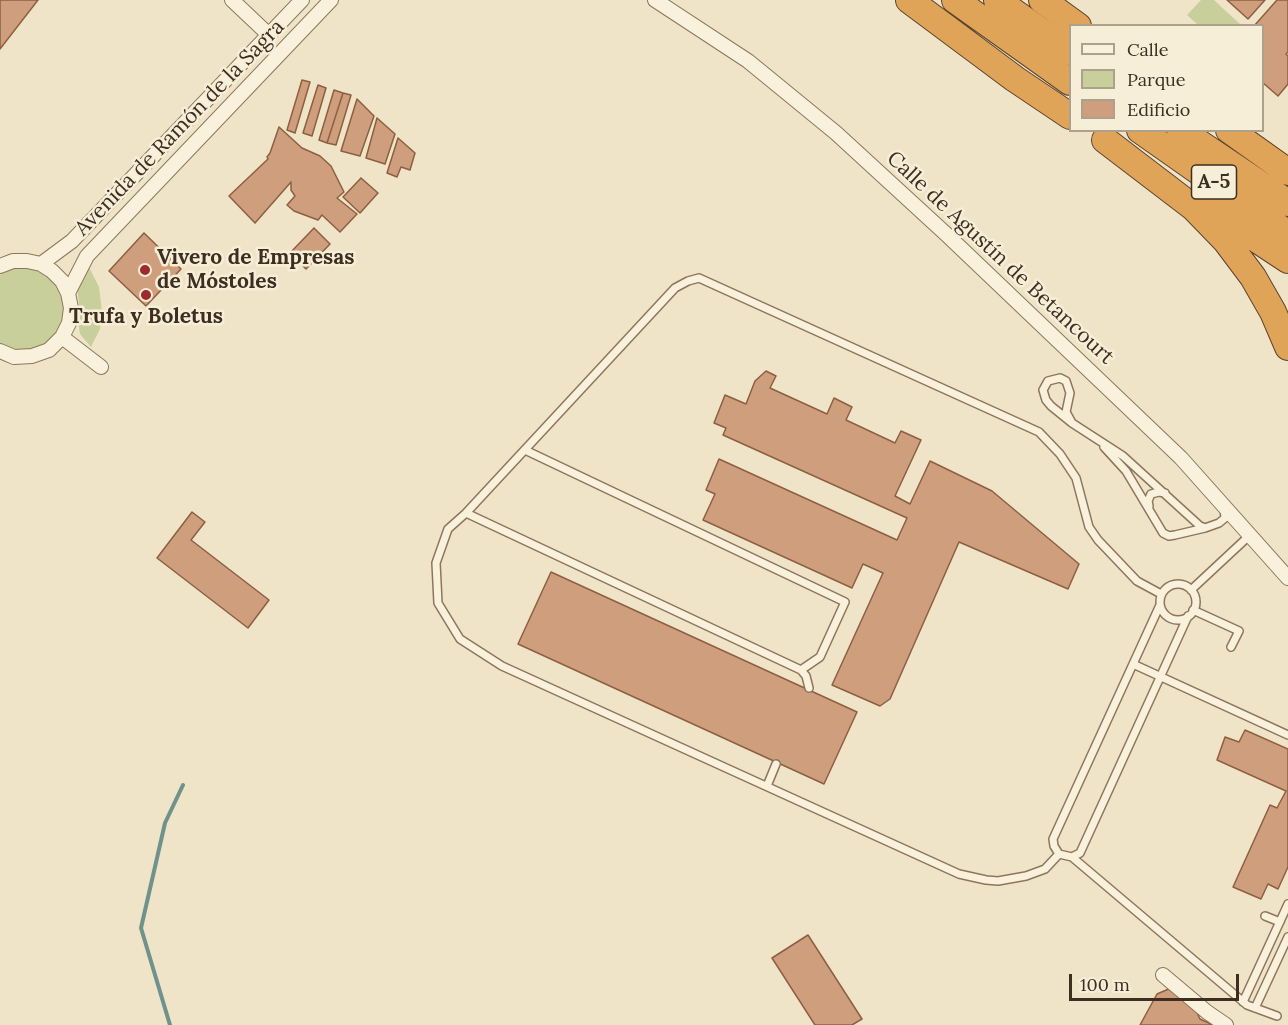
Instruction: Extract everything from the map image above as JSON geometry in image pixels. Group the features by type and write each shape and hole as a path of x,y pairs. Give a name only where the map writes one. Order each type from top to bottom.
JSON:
{"highway":[{"path":"909,0 1015,79 1069,116"},
{"path":"955,0 1069,81"},
{"path":"997,0 1069,51"},
{"path":"1042,0 1075,24"},
{"name":"A-5","path":"1143,132 1288,234"},
{"name":"A-5","path":"1183,132 1288,203"},
{"path":"1232,132 1288,172"},
{"path":"1098,135 1288,260"},
{"path":"1098,135 1194,208 1226,241 1253,277 1273,312 1288,347"}],"street":[{"path":"232,0 269,35"},
{"name":"Avenida de Ramón de la Sagra","path":"41,264 72,241 302,0"},
{"name":"Avenida de Ramón de la Sagra","path":"68,293 87,256 331,0"},
{"name":"Calle de Agustín de Betancourt","path":"655,0 748,61 836,133 946,234 1181,458 1288,578"},
{"path":"0,266 13,261 41,264 57,276 68,293 71,308 69,323 62,337 49,350 32,357 14,357 0,351"},
{"path":"62,337 101,367"},
{"path":"1163,975 1226,1025"}],"lane":[{"path":"1059,854 1045,868 1026,876 998,881 959,874 502,666 460,639 438,603 436,563 448,530 675,288 688,280 699,278 1038,432 1060,454 1076,478 1089,527 1098,540 1137,581 1161,594"},
{"path":"1072,423 1066,412 1071,393 1066,381 1060,378 1048,381 1043,390 1046,400 1072,423 1123,456 1193,520 1205,528"},
{"path":"1084,429 1115,459 1150,508 1163,533 1169,536 1219,523 1225,518 1222,503"},
{"path":"525,450 845,602 820,657 801,670"},
{"path":"1150,508 1148,501 1151,494 1165,493"},
{"path":"466,513 801,670 806,676 809,688"},
{"path":"1191,590 1251,535"},
{"path":"1072,857 1080,853 1188,616 1193,610 1195,601 1187,586 1175,584 1161,594 1160,605 1053,838 1054,846 1059,854 1072,857 1243,1002 1277,1016"},
{"path":"1160,605 1162,611 1171,618 1182,619 1188,616"},
{"path":"1193,610 1239,631 1231,647"},
{"path":"1133,664 1288,735"},
{"path":"767,786 776,764"},
{"path":"1243,1002 1288,904"},
{"path":"1265,916 1280,922"},
{"path":"1256,1008 1288,937"}],"green space":[{"path":"1201,0 1214,0 1240,24 1197,24 1187,15"},
{"path":"88,265 99,287 102,312 100,329 91,347 80,334 78,321 77,287"},
{"path":"29,268 45,274 57,286 64,303 63,320 55,335 41,346 25,350 8,348 0,343 0,275 12,269"}],"building":[{"path":"0,0 38,0 0,49"},
{"path":"1227,0 1265,0 1248,19"},
{"path":"1277,0 1288,0 1288,52 1286,54 1288,56 1288,84 1278,96 1264,84 1264,24 1256,24"},
{"path":"302,80 310,82 295,133 287,130"},
{"path":"318,85 326,88 312,136 303,133"},
{"path":"334,90 343,93 327,143 319,140"},
{"path":"343,93 351,95 336,145 327,143"},
{"path":"357,99 374,116 360,156 341,151"},
{"path":"377,118 395,134 385,164 366,158"},
{"path":"279,127 302,148 320,156 331,166 344,192 337,198 357,214 340,232 322,215 318,220 294,211 287,205 295,196 291,190 291,182 255,223 229,196 268,159"},
{"path":"398,138 415,153 410,170 401,167 397,177 387,173"},
{"path":"361,178 378,193 360,213 343,197"},
{"path":"314,228 330,244 306,269 290,253"},
{"name":"Vivero de Empresas de Móstoles","path":"144,233 181,269 146,306 109,271"},
{"path":"766,371 776,376 770,388 827,414 834,398 852,407 846,420 895,443 901,431 921,440 895,496 910,504 930,461 992,491 1079,564 1068,589 959,542 890,699 880,706 832,685 883,573 863,564 852,588 703,520 715,494 706,490 719,459 897,540 907,518 723,435 726,428 714,423 725,395 746,404 755,381"},
{"path":"192,512 205,522 191,540 269,600 248,628 157,558"},
{"path":"551,572 857,712 824,784 518,644"},
{"path":"1245,730 1288,749 1288,867 1278,889 1268,884 1261,899 1233,887 1270,805 1277,808 1286,791 1217,760 1225,737 1239,742"},
{"path":"808,935 862,1019 852,1025 815,1025 772,958"},
{"path":"1171,988 1191,1000 1200,1019 1213,1025 1140,1025 1157,994"}],"waterway":[{"path":"170,1025 141,928 165,823 183,785"}],"place":[{"name":"Vivero de Empresas de Móstoles","path":"145,270"},
{"name":"Trufa y Boletus","path":"146,295"}]}
